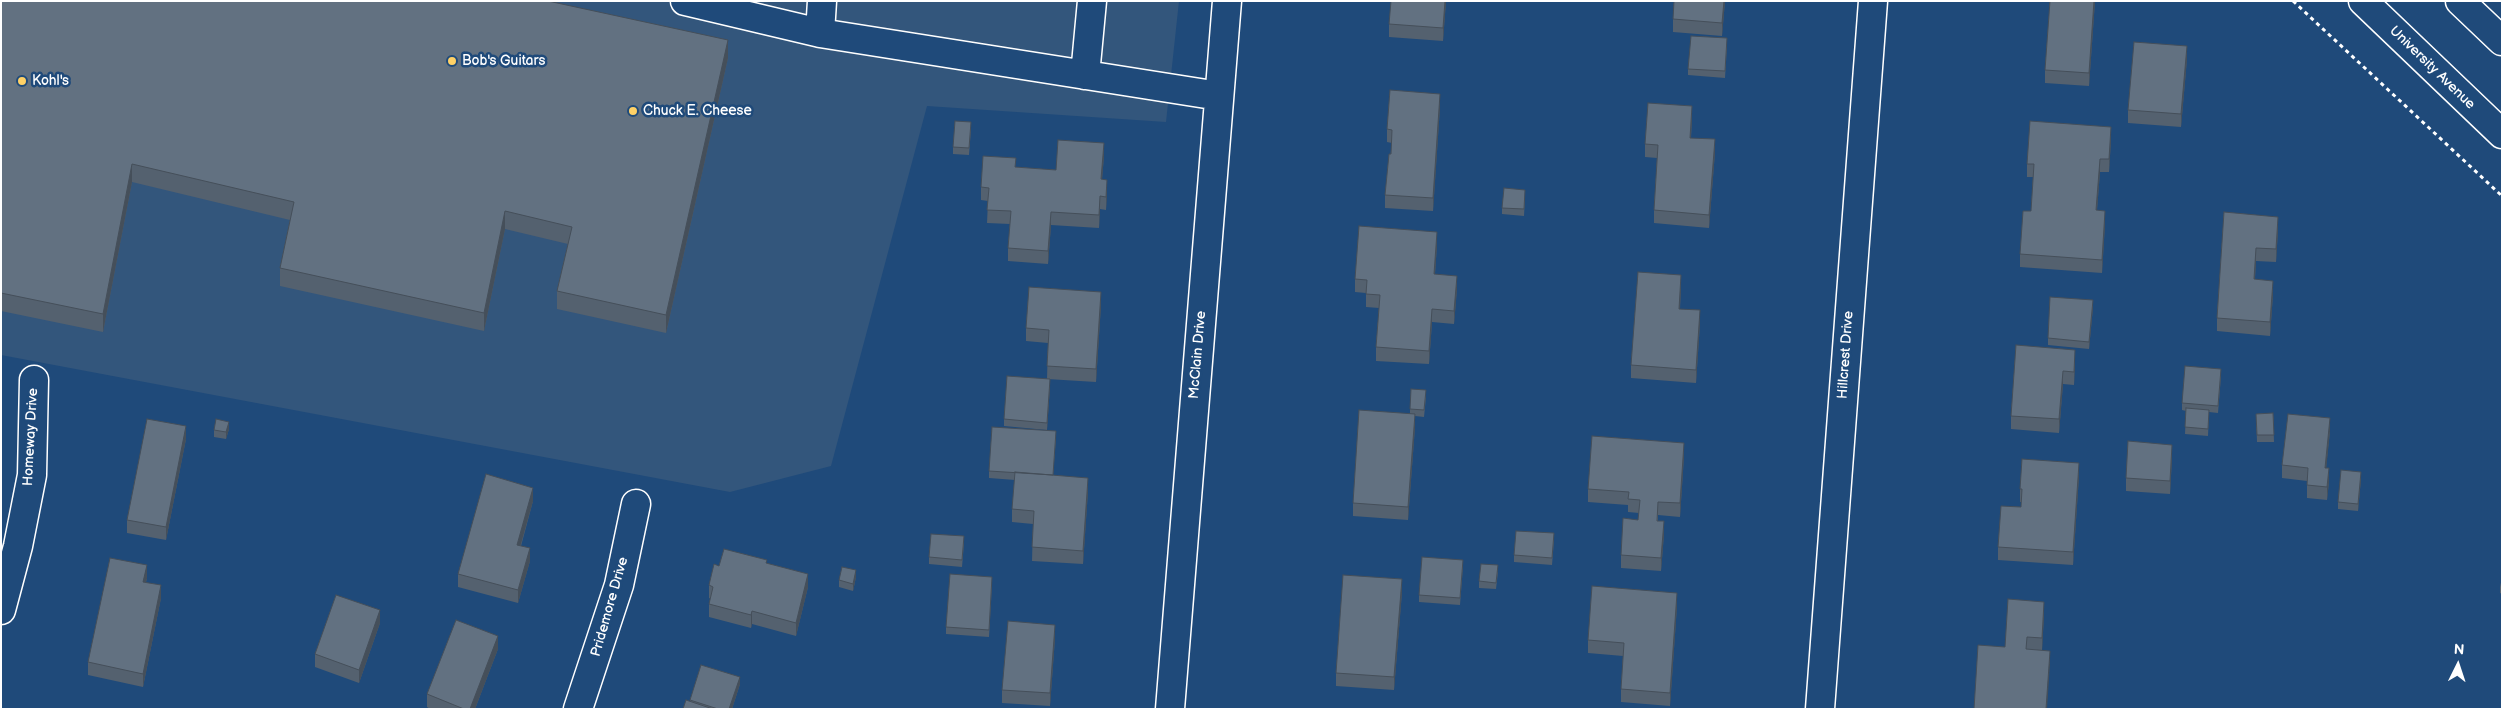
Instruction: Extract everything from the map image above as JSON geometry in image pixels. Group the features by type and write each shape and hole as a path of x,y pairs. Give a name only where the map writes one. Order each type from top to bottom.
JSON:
{"street":[{"path":"685,1 820,33 1219,96"},
{"path":"820,33 822,1"},
{"path":"1085,75 1092,1"},
{"name":"McClain Drive","path":"1170,709 1226,1"},
{"name":"Hillcrest Drive","path":"1820,709 1873,1"},
{"name":"University Avenue","path":"2363,1 2502,134"},
{"path":"2460,1 2502,41"},
{"name":"Homeway Drive","path":"1,610 18,546 32,475 34,380"},
{"name":"Pridemore Drive","path":"578,709 619,586 636,504"}],"path":[{"path":"2293,1 2502,196"}],"shaded area":[{"path":"1,1 1179,1 1166,122 927,106 831,466 730,492 1,355"}],"building":[{"path":"1,1 548,1 728,40 666,315 557,291 572,227 505,211 484,313 280,268 294,202 132,164 103,314 1,293"},
{"path":"1391,1 1445,1 1443,28 1389,24"},
{"path":"1674,1 1724,1 1722,23 1673,19"},
{"path":"2050,1 2094,1 2089,73 2045,70"},
{"path":"1691,36 1727,38 1725,71 1688,69"},
{"path":"2134,42 2187,46 2181,114 2128,110"},
{"path":"1390,90 1440,94 1433,198 1385,195 1389,154 1391,154 1392,130 1387,129"},
{"path":"1648,103 1692,106 1690,138 1715,139 1709,215 1654,210 1658,145 1645,144"},
{"path":"955,121 971,122 969,148 953,147"},
{"path":"2030,121 2111,127 2109,159 2100,159 2096,210 2105,211 2102,260 2020,254 2023,211 2031,211 2034,164 2027,164"},
{"path":"1058,140 1104,143 1101,179 1107,180 1106,197 1100,196 1099,215 1051,212 1048,251 1008,248 1011,211 987,210 989,188 981,187 983,156 1016,158 1015,167 1056,170"},
{"path":"1504,188 1525,190 1524,209 1502,208"},
{"path":"2224,212 2278,217 2276,249 2256,248 2254,279 2273,281 2270,322 2217,318"},
{"path":"1359,226 1437,232 1434,274 1457,276 1454,311 1432,309 1429,351 1376,347 1380,295 1366,294 1367,280 1355,279"},
{"path":"1638,272 1681,275 1679,309 1700,310 1696,370 1631,365"},
{"path":"1029,287 1101,292 1096,369 1047,366 1049,330 1026,328"},
{"path":"2050,297 2093,300 2089,342 2048,338"},
{"path":"2016,345 2075,350 2074,372 2063,371 2059,419 2011,416"},
{"path":"2185,366 2221,369 2218,406 2182,403"},
{"path":"1007,376 1050,379 1047,423 1004,419"},
{"path":"1411,389 1426,390 1424,410 1410,409"},
{"path":"2186,408 2209,410 2208,429 2185,427"},
{"path":"1359,410 1415,414 1408,507 1353,503"},
{"path":"2273,413 2274,435 2257,435 2256,414"},
{"path":"2288,414 2330,418 2325,468 2329,468 2327,487 2307,485 2308,468 2282,465"},
{"path":"147,419 186,426 166,527 127,520"},
{"path":"216,419 229,422 226,432 214,430"},
{"path":"992,427 1056,431 1053,475 989,471"},
{"path":"1592,436 1684,443 1680,503 1658,502 1657,521 1664,521 1661,558 1621,555 1623,518 1638,520 1640,500 1628,499 1629,492 1588,489"},
{"path":"2128,441 2172,445 2170,481 2126,478"},
{"path":"2022,459 2079,463 2073,552 1998,547 2001,506 2021,507"},
{"path":"2341,470 2361,472 2358,504 2338,502"},
{"path":"1015,472 1088,478 1083,551 1032,547 1034,511 1012,509"},
{"path":"486,474 533,488 517,545 530,548 518,590 458,574"},
{"path":"1516,531 1554,533 1552,558 1514,555"},
{"path":"931,534 964,536 962,560 929,557"},
{"path":"724,549 767,560 766,563 808,574 796,623 752,611 751,615 709,604 713,587 709,585 714,564 719,566"},
{"path":"1422,557 1463,560 1460,598 1419,595"},
{"path":"110,558 147,565 143,582 161,585 143,674 88,662"},
{"path":"1481,564 1498,565 1496,583 1479,581"},
{"path":"842,567 856,570 853,584 839,580"},
{"path":"950,574 992,577 989,630 946,627"},
{"path":"1343,575 1402,579 1394,677 1336,673"},
{"path":"1592,586 1677,593 1670,693 1621,689 1624,643 1588,640"},
{"path":"336,595 380,610 359,670 315,654"},
{"path":"2008,599 2044,602 2042,638 2027,637 2026,649 2050,651 2046,709 1974,709 1978,645 2005,647"},
{"path":"456,620 498,636 470,709 464,709 427,694"},
{"path":"1008,621 1055,625 1050,693 1002,690"},
{"path":"701,665 740,677 729,709 718,709 690,700"},
{"path":"686,700 713,709 683,709"}],"place":[{"name":"Bob's Guitars","path":"452,61"},
{"name":"Kohl's","path":"22,81"},
{"name":"Chuck E. Cheese","path":"633,111"}]}
